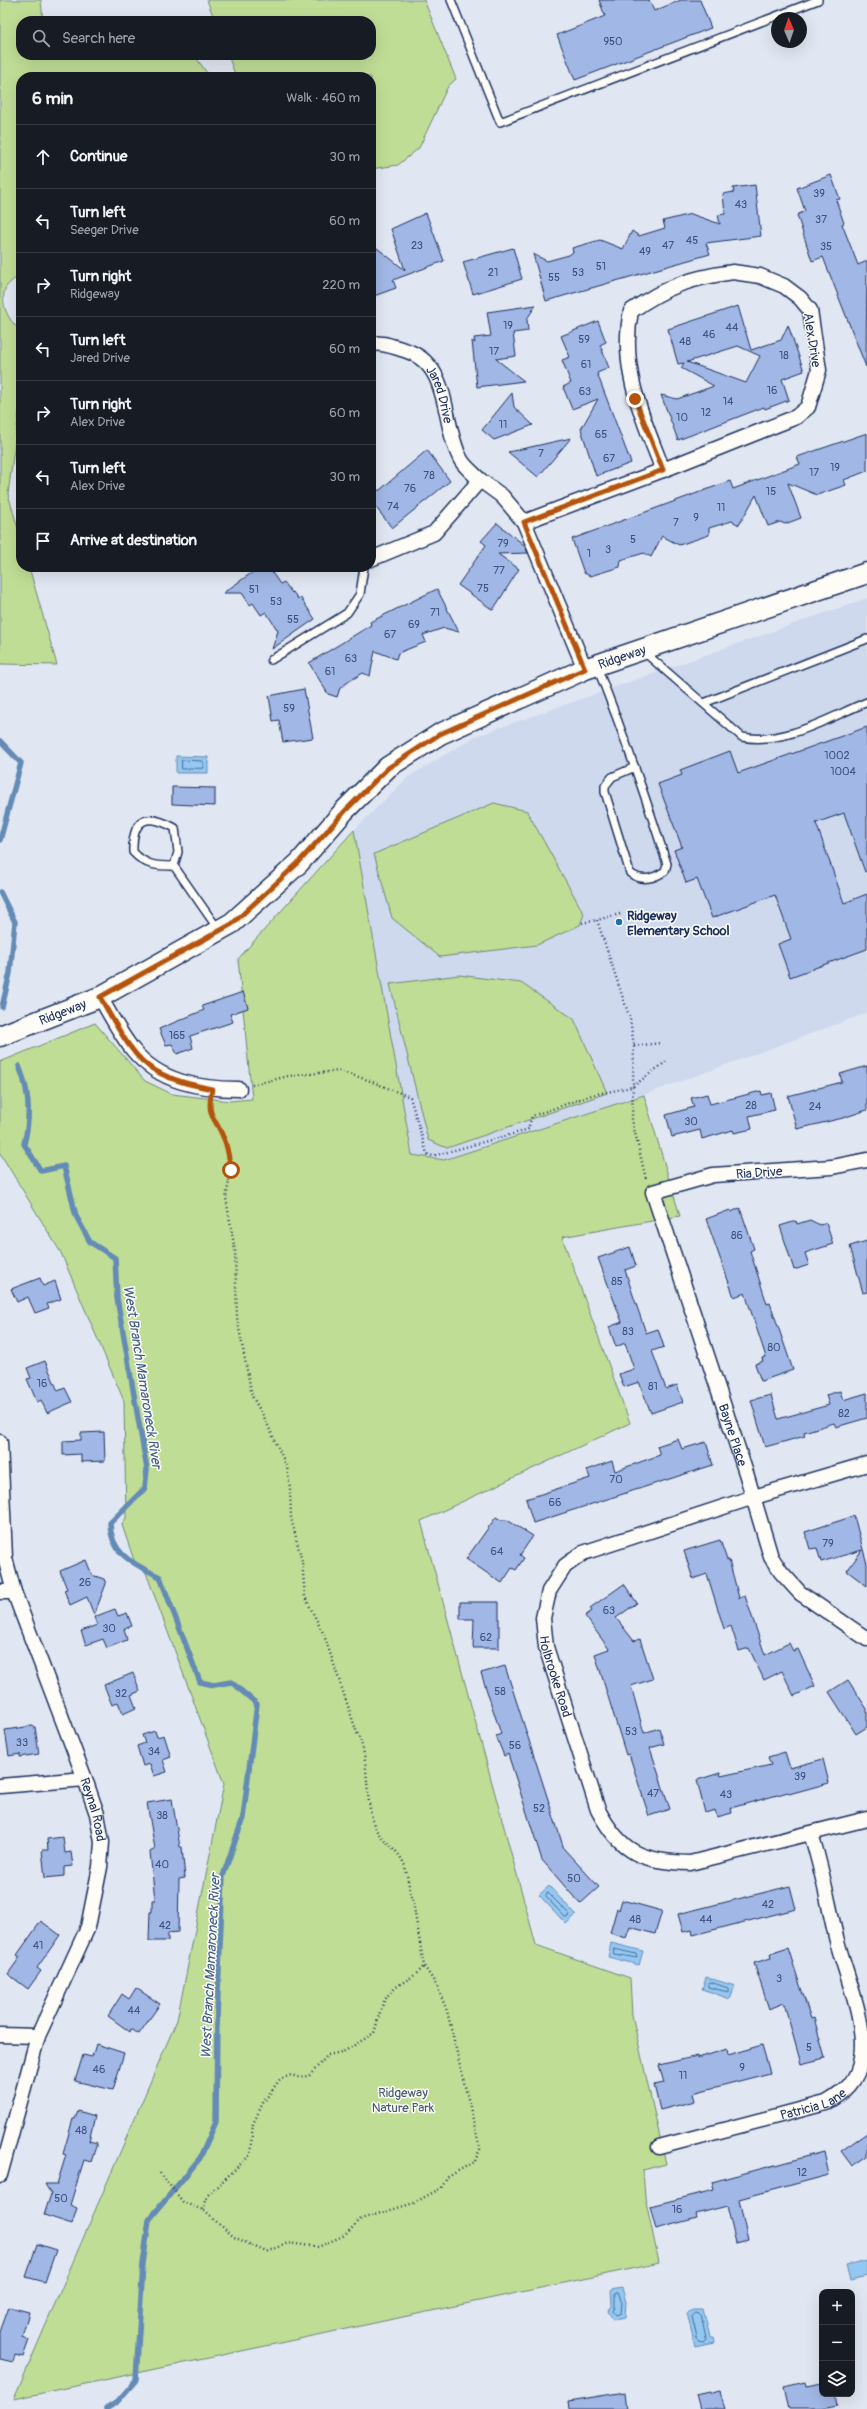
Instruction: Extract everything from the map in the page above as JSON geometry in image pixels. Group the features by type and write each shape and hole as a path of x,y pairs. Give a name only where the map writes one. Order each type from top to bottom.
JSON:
{"street":[{"name":"Alex Drive","path":"524,522 663,470 796,417 808,407 819,370 810,310 800,298 784,286 760,276 740,273 702,276 659,292 631,311 628,349 635,399 663,470"},
{"name":"Jared Drive","path":"376,343 413,352 428,364 438,376 450,429 461,461 480,480 502,496 524,522 590,667"},
{"path":"376,557 434,533 480,480"},
{"name":"Ridgeway","path":"0,1036 100,997 232,924 298,863 346,810 388,768 440,734 590,667 640,648 867,573"},
{"path":"100,997 132,1050 154,1071 184,1083 212,1089 239,1089"},
{"name":"Ria Drive","path":"653,1192 712,1175 832,1167 867,1160"},
{"name":"Bayne Place","path":"653,1192 754,1497 771,1557 781,1572 800,1593 867,1639"},
{"name":"Reynal Road","path":"0,1442 5,1558 14,1592 97,1814 102,1842 100,1867 88,1927 38,2036 0,2175"},
{"name":"Holbrooke Road","path":"867,1464 754,1497 582,1553 565,1566 549,1591 543,1618 546,1646 598,1810 610,1833 640,1856 664,1863 690,1863 867,1819"},
{"path":"0,1592 14,1592"},
{"path":"0,1786 85,1779"},
{"name":"Patricia Lane","path":"658,2147 826,2103 841,2095 854,2082 861,2060 863,2034 836,1937 820,1864 811,1834"},
{"path":"0,2035 38,2036"}],"lane":[{"path":"451,0 500,122 818,0"},
{"path":"270,660 347,613 360,594 363,572"},
{"path":"704,703 867,639"},
{"path":"640,648 742,737 759,740 783,736 867,702"},
{"path":"590,667 635,766 667,864 665,871 648,879 638,879 630,873 604,786 612,777 635,766"},
{"path":"146,820 160,820 175,828 178,852 174,866 158,866 142,862 133,852 132,836 136,826 146,820"},
{"path":"174,866 219,931"}],"path":[{"path":"582,923 620,914"},
{"path":"597,920 630,1019 634,1046 632,1120 644,1174 653,1192"},
{"path":"634,1046 661,1043"},
{"path":"239,1089 288,1076 339,1071 365,1079 410,1097 421,1141 426,1154 433,1156 520,1132 528,1129 532,1116 592,1096 632,1087 667,1061"},
{"path":"160,2173 183,2202 203,2210 234,2236 266,2252 288,2243 313,2248 345,2235 361,2219 414,2203 441,2188 448,2177 475,2161 480,2149 447,2011 437,1986 424,1966 414,1902 409,1893 402,1859 377,1833 374,1825 366,1794 363,1744 356,1733 324,1635 306,1597 302,1561 291,1518 287,1467 264,1417 252,1396 236,1318 235,1251 226,1198 231,1170 224,1137 210,1114 209,1106 212,1089"},
{"path":"203,2210 208,2195 250,2155 253,2124 270,2092 280,2079 290,2075 298,2077 309,2076 328,2054 345,2051 374,2033 383,2003 394,1989 419,1973 424,1966"}],"shaded area":[{"name":"Ridgeway Elementary School","path":"867,598 867,1013 644,1095 444,1160 412,1155 354,830 408,777 476,736"}],"green space":[{"path":"0,0 41,0 43,16 16,16 16,60 198,60 206,72 16,72 16,278 6,287 4,295 7,313 9,318 16,326 16,435 8,494 16,522 16,572 30,572 57,665 0,664"},
{"path":"207,0 424,0 456,79 448,86 419,148 398,165 376,168 376,72 234,72 230,60 376,60 376,16 213,16"},
{"path":"494,803 527,811 584,914 580,925 537,945 440,957 392,918 374,854"},
{"name":"Ridgeway Nature Park","path":"354,830 412,1155 444,1160 644,1095 680,1216 562,1237 630,1423 421,1521 536,1945 630,1978 632,2015 666,2164 643,2170 645,2197 659,2263 14,2399 177,2020 224,1784 145,1570 136,1566 122,1525 126,1518 124,1401 61,1253 0,1153 0,1062 95,1023 145,1081 172,1094 230,1101 252,1099 238,959"},
{"path":"459,975 521,983 574,1019 607,1093 447,1148 428,1140 390,984"}],"water":[{"path":"176,756 208,757 208,773 176,773"},
{"path":"549,1886 576,1915 566,1924 539,1895"},
{"path":"611,1943 643,1951 639,1965 608,1957"},
{"path":"706,1977 735,1986 730,1999 702,1989"},
{"path":"867,2261 867,2276 850,2280 846,2266"},
{"path":"622,2288 626,2302 625,2318 613,2320 608,2311 612,2306 611,2290"},
{"path":"696,2309 703,2309 710,2337 713,2337 714,2342 695,2346 687,2313"}],"building":[{"path":"599,0 649,0 654,11 681,0 700,0 711,28 575,80 557,35 605,16"},
{"path":"831,175 840,199 836,200 844,223 842,224 858,265 867,261 866,367 823,257 812,261 797,215 805,211 797,188"},
{"path":"755,185 761,236 706,243 710,254 546,301 533,254 547,261 569,255 573,252 572,248 600,240 623,249 632,231 639,236 665,228 663,221 691,214 720,224 718,215 725,214 723,194 734,192 733,188"},
{"path":"426,213 444,261 393,280 396,288 376,295 377,248 405,270 391,229"},
{"path":"513,248 522,279 473,294 463,262"},
{"path":"536,305 527,319 528,331 513,333 516,356 496,359 524,381 477,387 472,341 475,343 474,338 491,336 487,312"},
{"path":"738,306 751,350 781,340 788,325 804,371 782,379 789,400 765,409 764,407 678,440 661,395 677,399 714,386 681,368 684,363 678,364 668,329","holes":["738,346 760,356 746,383 687,362"]},
{"path":"598,321 606,342 600,345 609,368 597,373 631,463 596,476 581,429 598,399 572,409 563,387 571,383 562,360 570,357 561,336"},
{"path":"512,393 514,407 533,425 494,440 482,430"},
{"path":"867,433 867,471 844,480 846,485 817,495 788,483 801,518 785,524 780,522 768,526 756,495 739,525 732,521 709,528 709,535 679,545 662,536 651,557 644,553 621,560 620,567 590,576 584,573 572,539 730,481 733,489 800,464 797,457"},
{"path":"571,438 538,477 508,452"},
{"path":"427,450 450,481 392,528 376,507 376,490 380,490"},
{"path":"497,523 524,545 528,553 498,554 519,569 493,610 458,585 486,545 481,541"},
{"path":"253,572 272,572 280,584 284,582 298,599 300,597 315,619 272,649 278,631 266,612 261,615 253,603 250,605 242,593 223,593"},
{"path":"437,589 459,632 444,628 423,635 426,642 398,653 396,659 375,651 370,676 363,673 351,680 340,688 337,697 328,694 309,663 371,625 370,622"},
{"path":"304,689 313,738 283,742 279,720 273,721 269,696"},
{"path":"867,727 867,871 865,872 844,813 816,823 844,903 867,894 867,949 790,977 778,944 791,939 775,895 712,918 697,879 686,883 674,850 682,847 658,784 682,775 680,770 730,751 738,773"},
{"path":"172,787 215,788 215,806 172,804"},
{"path":"243,992 248,1008 230,1014 233,1022 190,1036 193,1048 177,1054 172,1044 166,1045 159,1029 204,1010 202,1006"},
{"path":"867,1066 867,1110 843,1118 797,1129 788,1096 842,1082 840,1074"},
{"path":"761,1091 762,1095 771,1093 775,1110 749,1116 752,1129 734,1133 733,1130 702,1139 700,1130 672,1137 666,1115 694,1107 691,1098 707,1094 710,1104"},
{"path":"740,1208 754,1249 750,1251 767,1304 770,1303 793,1370 761,1381 755,1364 763,1361 762,1358 766,1357 745,1293 734,1297 706,1219"},
{"path":"810,1220 820,1225 826,1223 833,1244 805,1253 809,1265 794,1270 780,1226 796,1221 797,1224"},
{"path":"867,1241 867,1292 863,1293 850,1246"},
{"path":"630,1247 636,1266 625,1270 633,1295 646,1333 658,1329 664,1347 652,1351 666,1389 677,1385 683,1402 651,1413 639,1382 624,1387 619,1374 634,1369 625,1343 616,1347 609,1327 622,1322 598,1258"},
{"path":"40,1278 43,1286 55,1281 61,1299 47,1304 49,1308 35,1313 28,1297 17,1302 11,1289"},
{"path":"45,1361 58,1391 65,1388 72,1402 47,1413 41,1400 37,1402 27,1379 31,1378 27,1368"},
{"path":"840,1391 843,1400 867,1393 867,1418 836,1427 834,1423 804,1432 805,1436 765,1447 751,1400 771,1395 778,1419 829,1405 826,1395"},
{"path":"104,1432 105,1461 81,1462 81,1454 63,1455 63,1441 81,1440 81,1433"},
{"path":"678,1439 682,1449 706,1442 713,1465 533,1523 526,1499 590,1478 587,1470 612,1461 615,1471 660,1455 657,1446"},
{"path":"854,1516 867,1564 867,1586 847,1571 862,1550 821,1562 817,1548 810,1549 805,1532"},
{"path":"496,1517 501,1520 507,1520 533,1536 520,1555 524,1558 516,1570 512,1568 502,1583 466,1559"},
{"path":"720,1540 727,1560 729,1560 739,1598 745,1596 765,1655 789,1643 793,1651 798,1649 815,1686 794,1696 782,1671 764,1680 749,1648 739,1651 731,1626 724,1629 707,1574 693,1579 684,1551"},
{"path":"86,1560 92,1575 104,1579 106,1584 94,1615 87,1597 70,1605 64,1590 67,1589 60,1571"},
{"path":"624,1584 637,1603 616,1618 634,1641 640,1639 653,1679 631,1686 644,1733 659,1728 664,1744 650,1748 670,1809 649,1816 629,1754 626,1755 595,1654 609,1649 585,1616 592,1611 590,1608"},
{"path":"460,1602 499,1602 499,1648 473,1648 474,1619 460,1619"},
{"path":"115,1609 118,1616 127,1613 132,1626 124,1629 127,1640 107,1648 103,1639 86,1645 81,1631 97,1625 94,1617"},
{"path":"505,1666 564,1849 599,1887 580,1904 542,1860 508,1754 504,1756 496,1736 501,1734 481,1673"},
{"path":"133,1673 140,1691 131,1695 136,1708 123,1714 118,1702 112,1705 104,1685"},
{"path":"848,1680 867,1709 867,1727 856,1734 829,1692"},
{"path":"32,1726 35,1727 39,1754 20,1757 20,1754 9,1756 5,1730"},
{"path":"155,1731 157,1737 164,1735 171,1757 163,1760 167,1772 154,1776 150,1764 143,1766 137,1746 145,1743 142,1735"},
{"path":"785,1752 790,1768 823,1759 829,1783 789,1794 788,1792 731,1808 732,1813 717,1817 715,1810 705,1813 697,1780 720,1773 721,1776 771,1765 768,1757"},
{"path":"172,1799 180,1847 182,1847 185,1878 179,1879 178,1932 168,1933 168,1941 149,1941 150,1912 152,1912 152,1900 155,1900 150,1852 155,1849 147,1803"},
{"path":"63,1837 65,1853 71,1852 73,1866 64,1867 64,1876 45,1878 42,1850 48,1850 47,1839"},
{"path":"790,1886 796,1909 693,1935 692,1930 683,1932 678,1914"},
{"path":"622,1900 662,1911 655,1934 630,1927 626,1938 610,1933 617,1908 619,1910"},
{"path":"41,1921 60,1935 37,1968 41,1971 28,1989 8,1974 20,1957 17,1955"},
{"path":"788,1948 811,2019 814,2018 825,2058 801,2064 784,2003 769,2009 754,1963 771,1958 770,1954"},
{"path":"136,1988 160,2004 139,2034 131,2029 130,2032 108,2016 122,1994 129,1999"},
{"path":"96,2044 124,2053 113,2090 75,2081 83,2055 92,2057"},
{"path":"762,2045 770,2073 693,2093 695,2101 660,2110 654,2085 664,2083 659,2065 698,2056 698,2058 727,2049 728,2055"},
{"path":"78,2111 95,2116 89,2141 97,2143 91,2162 84,2160 70,2205 77,2208 72,2224 44,2215 51,2194 45,2184 57,2184 66,2155 63,2154 73,2119 75,2119"},
{"path":"867,2133 867,2156 852,2166 841,2151"},
{"path":"824,2152 829,2175 739,2199 748,2240 736,2243 727,2206 696,2214 697,2218 656,2229 650,2206 714,2190 712,2182"},
{"path":"37,2244 56,2250 45,2282 26,2277"},
{"path":"9,2307 29,2312 22,2337 29,2340 23,2357 15,2355 13,2362 0,2359 0,2332"},
{"path":"805,2382 806,2386 819,2384 819,2397 836,2397 837,2406 822,2409 789,2409 784,2387"},
{"path":"710,2391 711,2393 720,2391 725,2409 700,2409 696,2394"},
{"path":"625,2392 627,2409 570,2409 569,2401"}],"waterway":[{"name":"West Branch Mamaroneck River","path":"0,741 21,763 0,840"},
{"name":"West Branch Mamaroneck River","path":"0,892 15,922 10,973 2,1007"},
{"name":"West Branch Mamaroneck River","path":"19,1066 23,1076 28,1105 28,1124 24,1144 41,1171 64,1166 76,1216 90,1242 115,1258 117,1298 147,1469 145,1488 110,1523 111,1534 115,1544 126,1558 160,1577 200,1682 214,1685 231,1682 257,1704 243,1818 223,1876 217,2017 216,2122 200,2158 149,2220 143,2264 136,2380 117,2402 106,2409"}],"place":[{"name":"Ridgeway Elementary School","path":"619,922"}],"route":[{"path":"231,1170 224,1137 210,1114 209,1106 212,1089 184,1083 154,1071 132,1050 100,997 232,924 298,863 346,810 388,768 440,734 585,669 524,522 663,470 635,399"}]}
